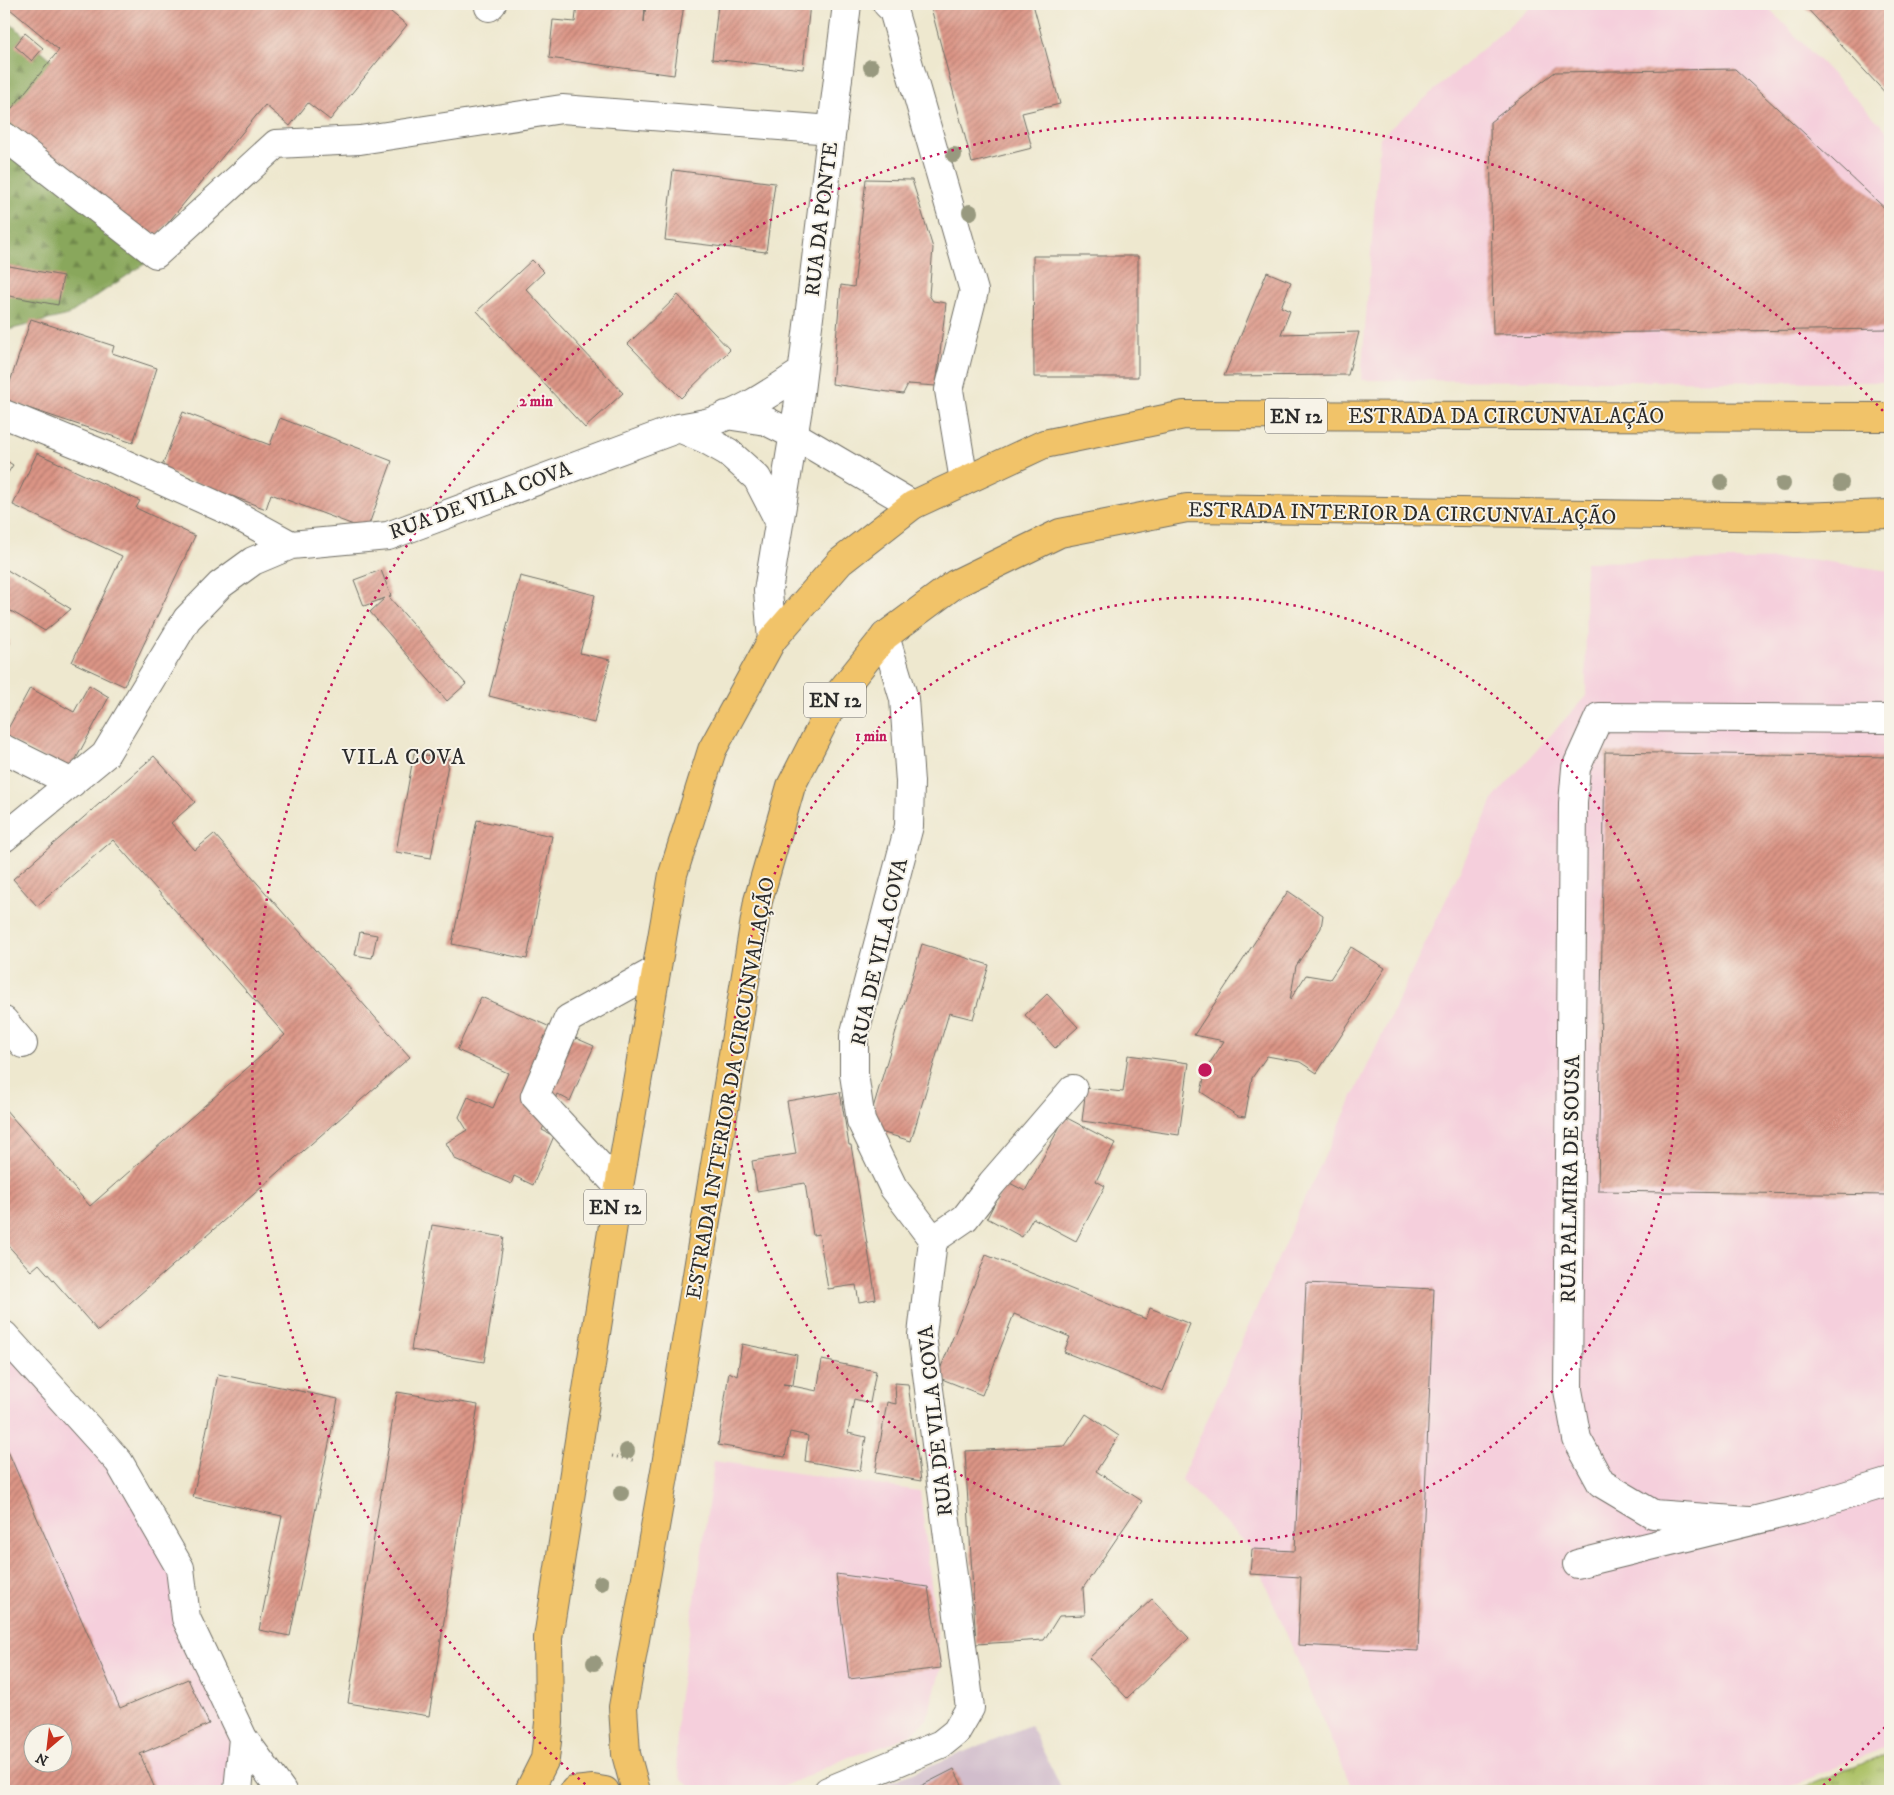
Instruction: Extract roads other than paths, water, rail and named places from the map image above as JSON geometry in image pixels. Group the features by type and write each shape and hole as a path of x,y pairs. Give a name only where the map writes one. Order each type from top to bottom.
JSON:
{"main road":[{"name":"ESTRADA DA CIRCUNVALAÇÃO","path":"772,640 840,562 913,505 1044,444 1184,415 1890,417"},
{"name":"ESTRADA INTERIOR DA CIRCUNVALAÇÃO","path":"636,1791 626,1754 623,1707 666,1464 758,901 791,786 837,696 885,636 955,584 1060,533 1187,508 1797,517 1890,514"},
{"name":"EN 12","path":"529,1791 544,1759 546,1750 549,1723 548,1638 619,1186 673,874 712,750 772,640"},
{"path":"574,1791 592,1788 605,1791"}],"street":[{"name":"RUA DA PONTE","path":"772,640 768,590 794,435 846,4"},
{"path":"887,4 893,10 974,291 949,390 964,481"},
{"path":"4,136 156,254 276,144 360,140 562,109 832,130"},
{"name":"RUA DE VILA COVA","path":"4,838 105,755 187,619 220,586 253,561 291,545 388,536 679,428 707,422 726,415 767,396 802,372"},
{"path":"4,414 105,455 218,506 291,545"},
{"name":"RUA DE VILA COVA","path":"726,415 766,422 794,435"},
{"path":"679,428 705,439 728,452 757,478 779,521"},
{"path":"794,435 913,505"},
{"name":"RUA DE VILA COVA","path":"828,1791 941,1744 956,1732 970,1708 922,1335 933,1240 893,1187 861,1120 854,1074 854,1036 910,826 910,782 904,699 885,636"},
{"name":"RUA PALMIRA DE SOUSA","path":"1748,1521 1653,1514 1601,1483 1577,1439 1568,1390 1574,803 1576,768 1599,717 1890,719"},
{"path":"4,749 72,783"},
{"path":"619,1186 535,1096 568,1019 655,971"},
{"path":"4,1021 23,1044"},
{"path":"933,1240 965,1218 992,1183 1072,1089"},
{"path":"4,1335 119,1462 180,1568 186,1618 243,1738 282,1791"},
{"path":"1577,1564 1801,1509 1890,1482"},
{"path":"238,1791 243,1738"}],"district":[{"name":"VILA COVA","path":"404,756"}]}
